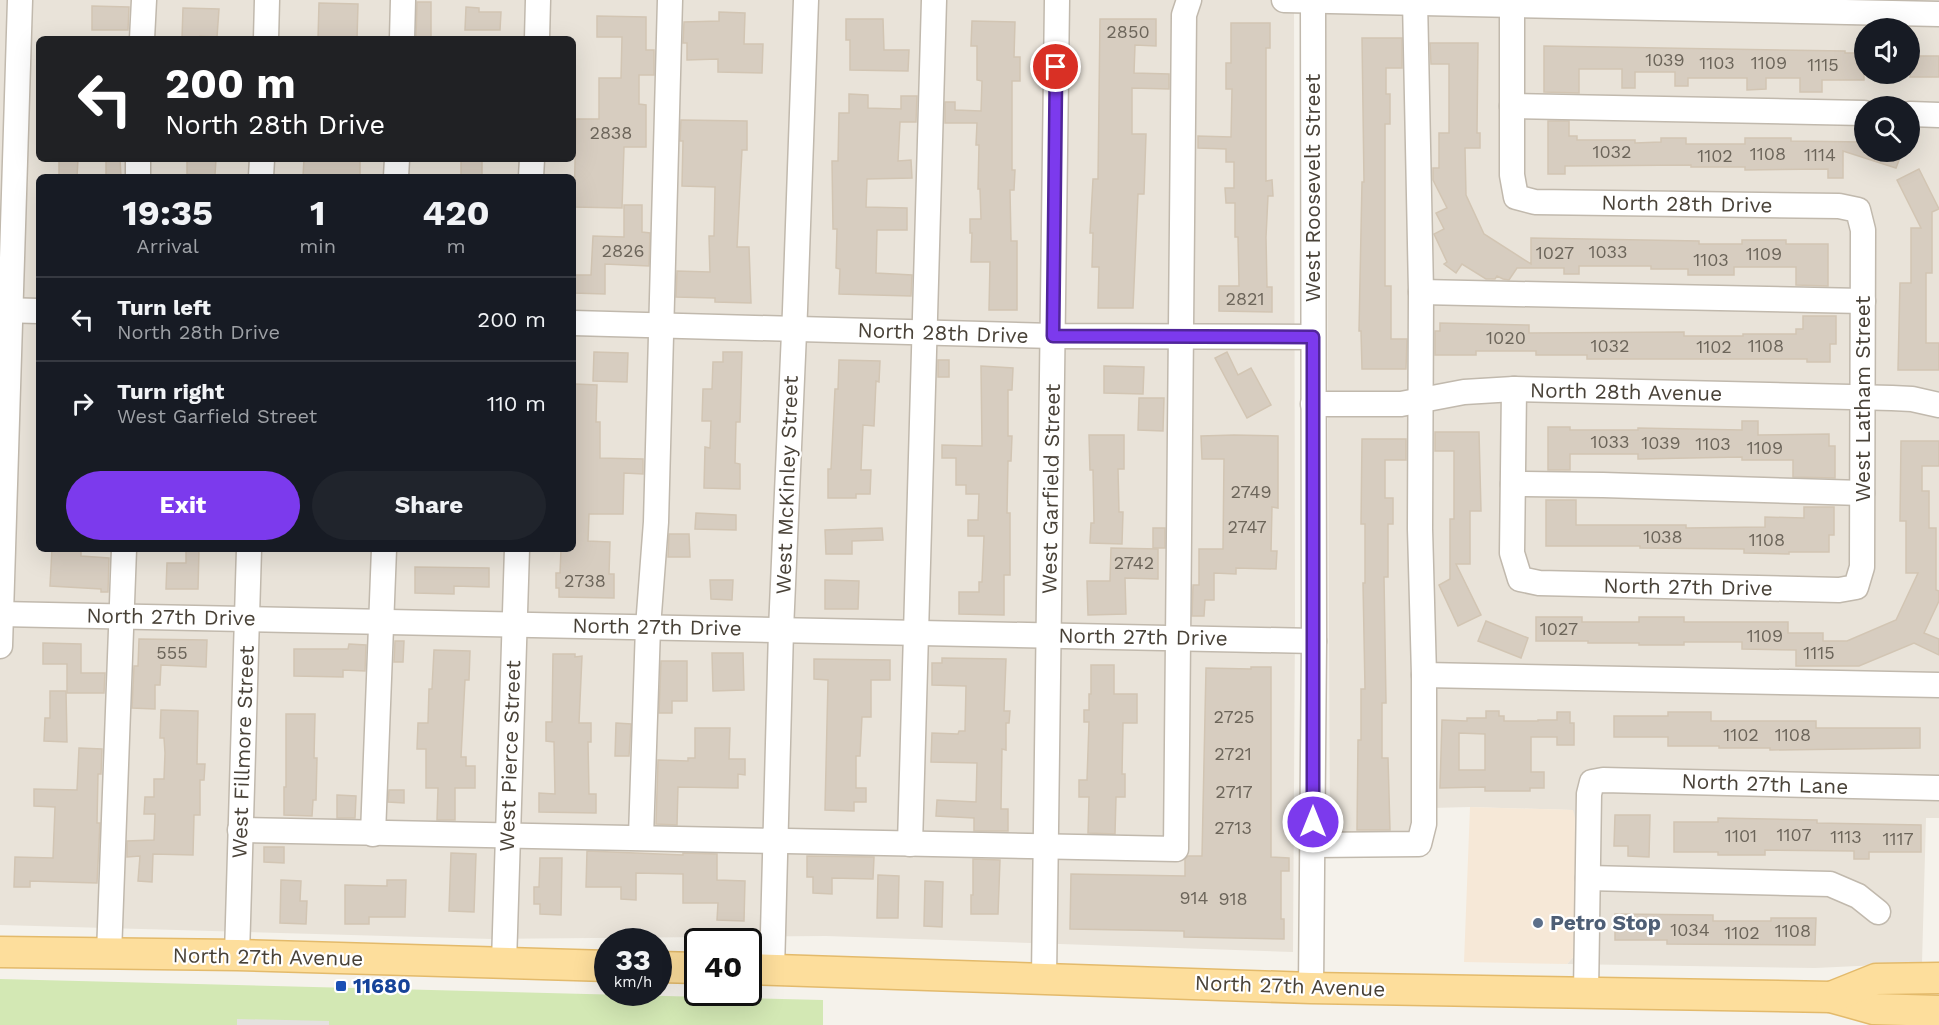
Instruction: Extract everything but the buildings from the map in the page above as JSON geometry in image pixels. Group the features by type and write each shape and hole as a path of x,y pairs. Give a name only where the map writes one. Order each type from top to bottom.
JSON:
{"main road":[{"name":"North 27th Avenue","path":"0,952 237,955 594,966"},
{"name":"North 27th Avenue","path":"762,970 1311,987 1831,997 1874,1009 1939,1011"},
{"name":"North 27th Avenue","path":"1831,997 1876,979 1939,978"}],"street":[{"path":"0,646 6,310 20,0"},
{"path":"142,36 144,0"},
{"path":"266,36 267,0"},
{"path":"402,36 403,0"},
{"path":"537,36 538,0"},
{"path":"641,837 648,627 656,522 670,0"},
{"name":"West McKinley Street","path":"762,953 775,841 806,0"},
{"path":"910,844 934,0"},
{"name":"West Garfield Street","path":"1044,978 1057,0"},
{"path":"240,830 1176,849 1184,15 1189,0"},
{"path":"1284,0 1860,6 1939,14"},
{"name":"West Roosevelt Street","path":"1311,987 1314,641 1313,0"},
{"path":"1313,845 1419,844 1424,824 1424,675 1420,529 1421,292 1415,1"},
{"path":"1512,2 1512,106 1854,113"},
{"name":"North 28th Drive","path":"1512,106 1512,175 1516,197 1535,202 1839,206 1858,210"},
{"path":"1920,114 1939,115"},
{"name":"West Latham Street","path":"1856,587 1862,567 1863,398 1863,230 1858,210"},
{"path":"1421,292 1863,301"},
{"path":"6,310 36,311"},
{"name":"North 28th Drive","path":"576,323 1053,336 1313,337"},
{"path":"1514,390 1513,484 1862,493"},
{"name":"North 28th Avenue","path":"1313,404 1380,405 1420,401 1464,392 1514,390 1912,399 1939,405"},
{"name":"North 27th Drive","path":"1513,484 1512,552 1520,579 1539,583 1839,590 1856,587"},
{"path":"109,954 124,552"},
{"name":"West Fillmore Street","path":"237,955 249,552"},
{"path":"373,834 384,552"},
{"name":"West Pierce Street","path":"504,963 517,552"},
{"name":"North 27th Drive","path":"1,614 1314,641"},
{"path":"1424,675 1939,685"},
{"name":"North 27th Lane","path":"1588,878 1589,794 1592,782 1603,780 1939,788"},
{"path":"1586,993 1588,878 1830,884 1858,897 1878,912"}],"shaded area":[{"path":"0,0 1294,0 1293,952 826,936 762,937 762,928 684,928 684,937 672,937 672,928 594,928 594,938 492,939 0,925 0,628 14,628 23,297 0,296"},
{"path":"1326,0 1939,0 1939,818 1926,818 1922,963 1815,968 1567,964 1577,953 1573,810 1431,808 1408,839 1330,838"},
{"path":"1470,807 1573,810 1578,829 1577,953 1567,964 1464,962"},
{"path":"237,1019 329,1021 329,1025 237,1025"}],"green space":[{"path":"0,979 594,994 594,1006 672,1006 672,996 684,996 684,1006 762,1006 762,998 823,1000 823,1025 0,1025"}],"place":[{"name":"Petro Stop","path":"1538,923"},
{"name":"11680","path":"341,986"}],"route":[{"path":"1056,67 1053,336 1313,337 1313,822"}]}
